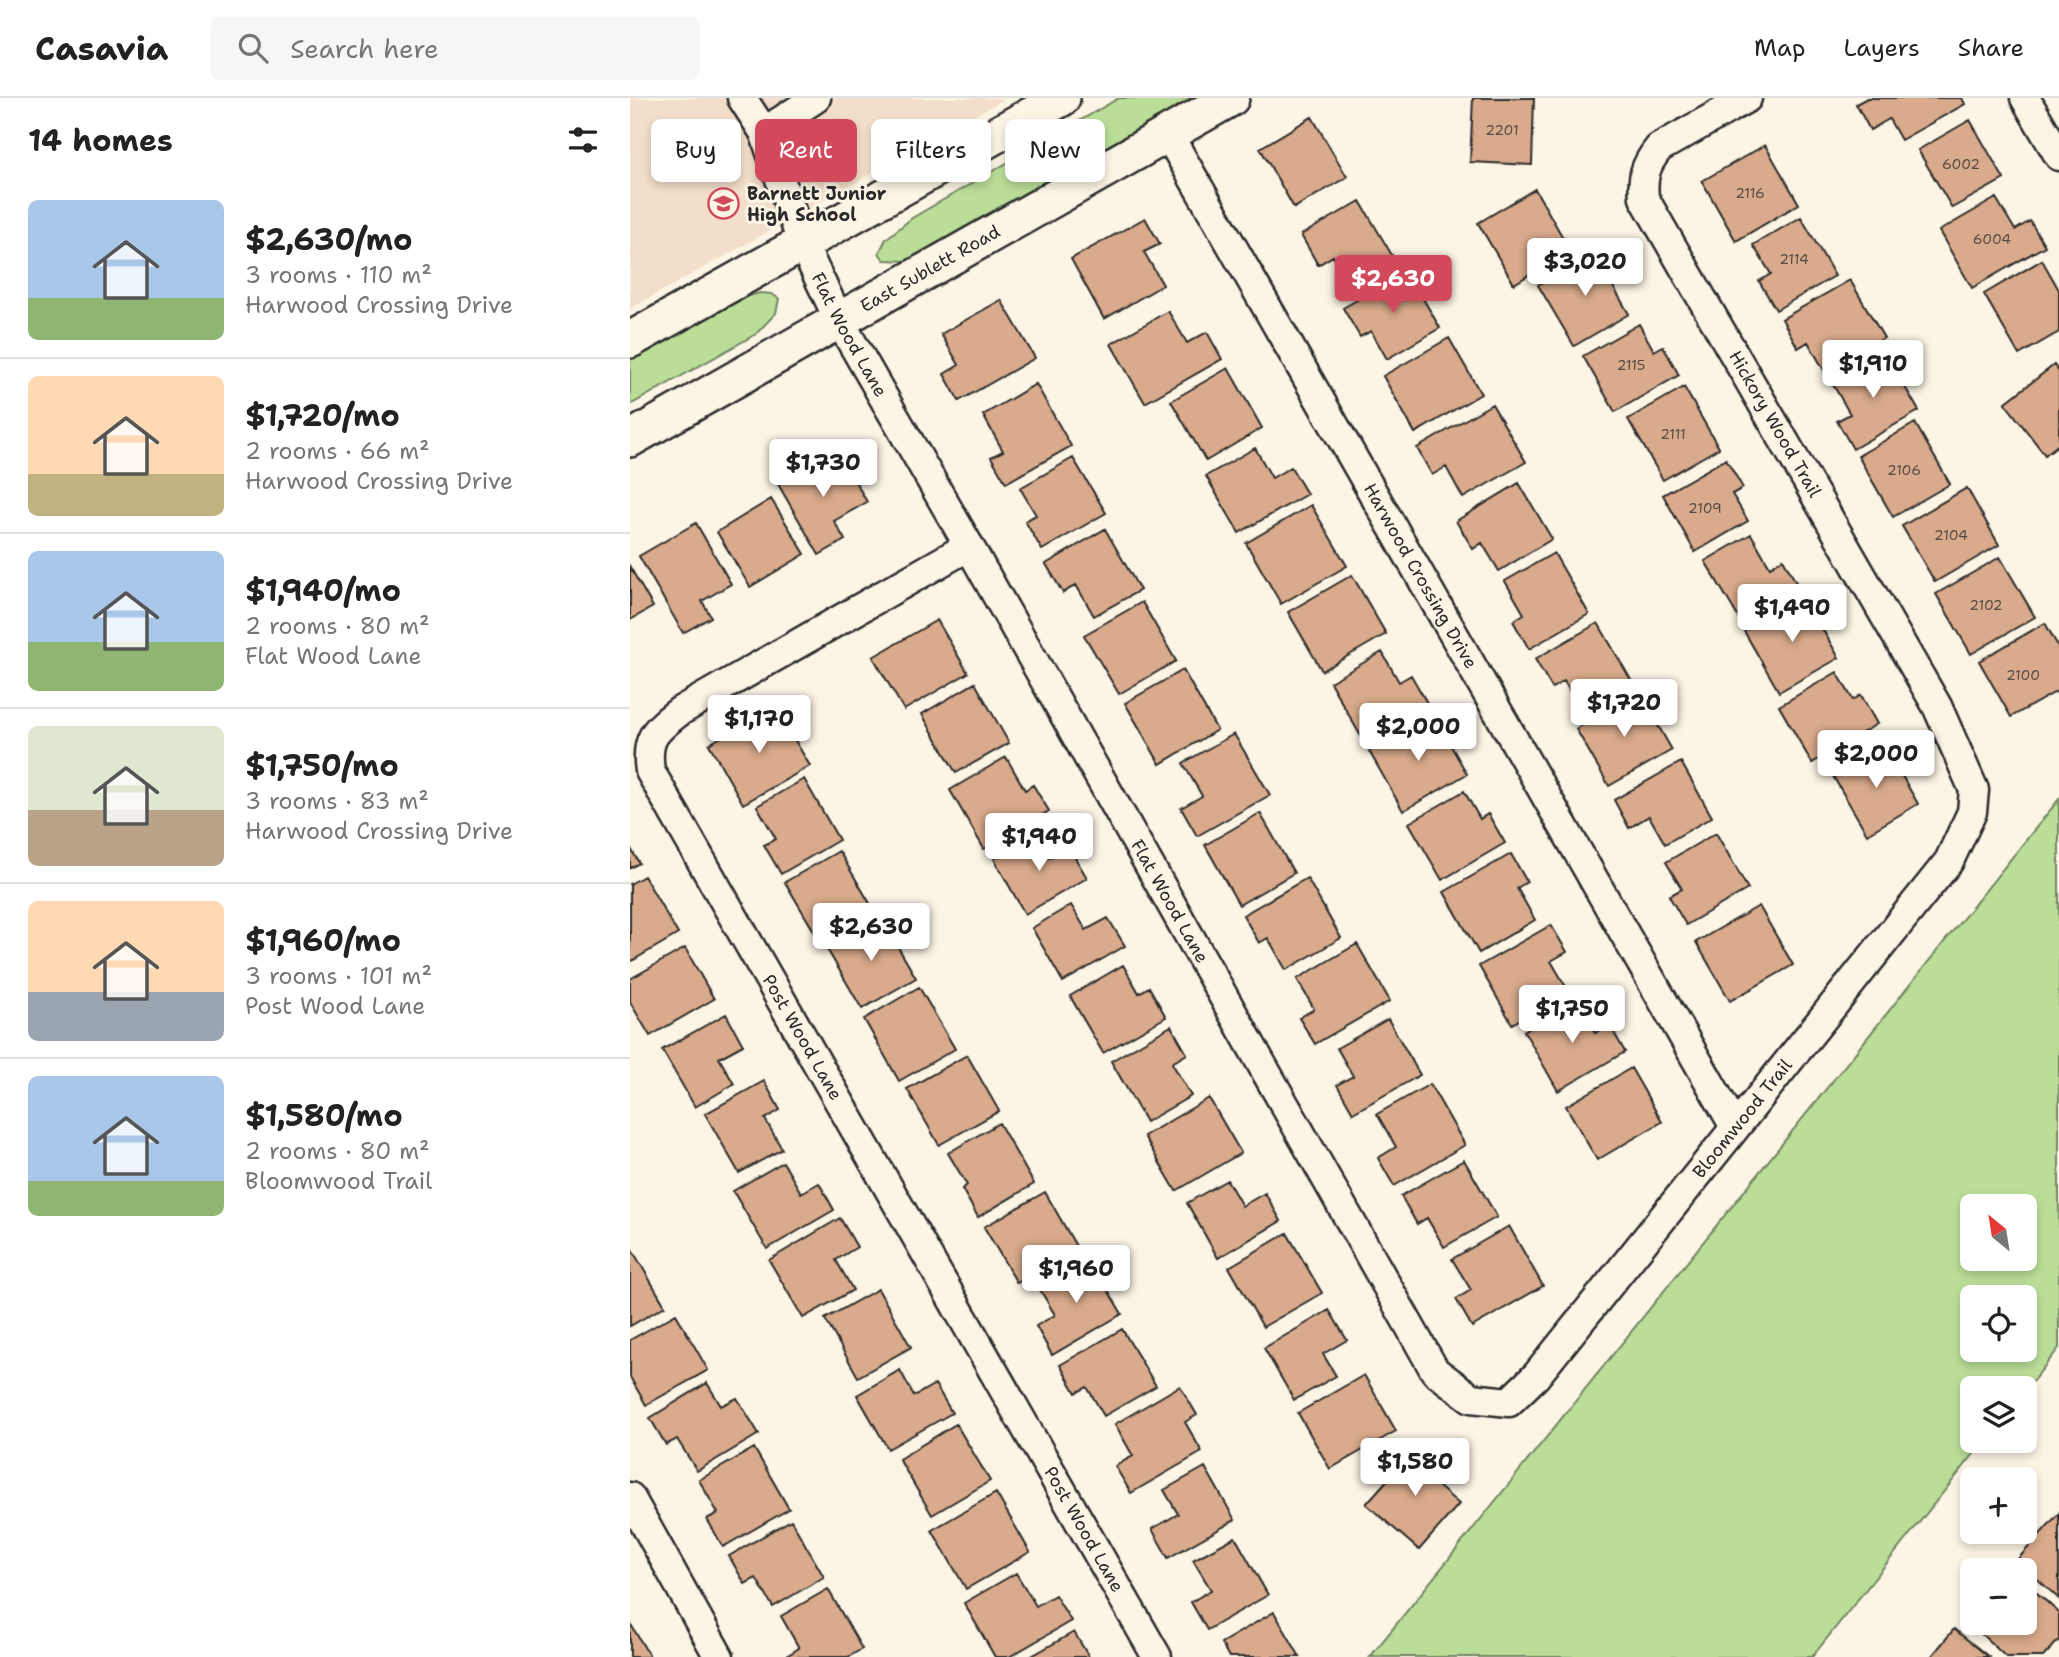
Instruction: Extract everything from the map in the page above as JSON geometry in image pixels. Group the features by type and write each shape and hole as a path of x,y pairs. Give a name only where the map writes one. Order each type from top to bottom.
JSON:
{"main road":[{"path":"630,340 1062,98"},
{"name":"East Sublett Road","path":"630,439 1231,98"}],"street":[{"name":"Flat Wood Lane","path":"742,98 756,119"},
{"path":"784,119 816,98"},
{"name":"Hickory Wood Trail","path":"1747,98 1658,148 1642,177 1644,198 1937,706 1974,790"},
{"path":"2025,98 2059,156"},
{"name":"Harwood Crossing Drive","path":"1168,134 1735,1127"},
{"name":"Flat Wood Lane","path":"781,182 802,243 839,320 1435,1371 1471,1398"},
{"name":"Post Wood Lane","path":"969,546 680,711 651,738 648,753 650,771 1157,1657"},
{"name":"Bloomwood Trail","path":"1471,1398 1509,1402 1536,1376 1949,861 1972,812 1974,790"},
{"path":"630,1497 719,1657"}],"shaded area":[{"name":"Barnett Junior High School","path":"630,98 1006,98 969,119 871,119 871,174 857,182 857,119 755,119 755,182 856,182 630,309"}],"green space":[{"path":"1119,98 1204,98 1105,153 1105,119 1083,119"},
{"path":"1005,164 1005,182 1052,182 909,261 884,260 879,253 886,239 912,218 974,182 991,182 991,172"},
{"path":"760,293 772,294 779,299 776,313 756,334 630,405 630,358 734,300"},
{"path":"2059,799 2059,1348 2037,1376 1960,1376 1960,1453 1975,1453 1963,1467 1960,1467 1960,1471 1812,1657 1370,1657"}],"building":[{"path":"1473,98 1534,98 1532,165 1470,162"},
{"path":"1867,98 1962,98 1965,104 1901,140 1889,119 1870,130 1856,104"},
{"path":"1312,117 1347,177 1294,208 1260,148"},
{"path":"1970,120 2004,179 1952,208 1918,150"},
{"path":"1765,145 1799,204 1736,241 1702,181"},
{"path":"1535,189 1570,250 1514,284 1478,223"},
{"path":"1996,198 2015,230 2030,221 2045,246 1972,288 1939,231"},
{"path":"1360,201 1396,262 1351,287 1333,256 1318,265 1301,235"},
{"path":"1801,217 1835,276 1776,310 1759,281 1771,274 1753,245"},
{"path":"1145,218 1160,244 1144,252 1163,285 1104,319 1071,259"},
{"path":"1599,250 1616,280 1611,283 1629,314 1574,346 1538,285"},
{"path":"2042,260 2059,290 2059,332 2019,355 1984,294"},
{"path":"1407,271 1440,328 1387,359 1371,331 1360,337 1343,308"},
{"path":"1850,280 1884,338 1825,372 1808,342 1798,348 1782,319"},
{"path":"1001,300 1035,358 959,401 944,374 959,365 941,334"},
{"path":"1168,311 1187,343 1207,332 1222,359 1145,403 1111,344"},
{"path":"1639,324 1654,351 1663,346 1679,375 1615,412 1583,356"},
{"path":"1449,338 1481,394 1415,433 1383,376"},
{"path":"1884,351 1919,411 1853,449 1837,421 1850,414 1831,381"},
{"path":"2054,365 2059,372 2059,444 2045,455 2005,403"},
{"path":"1228,368 1262,428 1206,461 1171,401"},
{"path":"1036,384 1071,446 1006,483 991,457 1003,451 983,415"},
{"path":"1684,387 1719,448 1663,480 1628,419"},
{"path":"1492,404 1526,462 1463,498 1446,467 1432,475 1417,448"},
{"path":"1915,423 1950,484 1893,517 1858,456"},
{"path":"1255,448 1272,478 1291,467 1307,494 1239,533 1206,476"},
{"path":"837,450 867,502 834,521 845,540 819,555 778,484"},
{"path":"1073,458 1106,513 1042,550 1025,521 1036,515 1020,488"},
{"path":"1726,459 1743,488 1732,494 1748,521 1695,552 1663,495"},
{"path":"1519,483 1552,539 1499,571 1482,543 1473,549 1456,521"},
{"path":"1967,488 1999,545 1935,582 1902,526"},
{"path":"771,499 805,554 750,587 717,532"},
{"path":"1311,505 1347,566 1281,604 1246,543"},
{"path":"696,523 731,584 702,601 711,617 683,633 639,556"},
{"path":"1105,529 1140,590 1094,616 1076,585 1063,593 1046,564"},
{"path":"1751,534 1770,567 1783,559 1799,588 1741,622 1705,561"},
{"path":"1554,553 1589,614 1529,649 1513,621 1524,614 1505,581"},
{"path":"2000,557 2035,617 1971,654 1936,594"},
{"path":"630,567 653,607 630,620"},
{"path":"1352,575 1386,634 1322,671 1288,612"},
{"path":"1804,597 1839,658 1779,692 1744,631"},
{"path":"1142,602 1176,661 1119,694 1084,635"},
{"path":"937,620 968,673 904,710 873,657"},
{"path":"1598,623 1631,680 1580,709 1564,681 1552,688 1535,659"},
{"path":"2045,623 2059,648 2059,690 2011,717 1979,661"},
{"path":"1382,652 1399,682 1411,675 1427,703 1363,740 1330,682"},
{"path":"1183,670 1217,730 1160,764 1125,703"},
{"path":"1837,672 1853,700 1861,695 1877,724 1812,763 1779,706"},
{"path":"975,683 1009,743 956,773 922,714"},
{"path":"1639,692 1672,750 1609,786 1576,729"},
{"path":"775,706 810,766 743,804 709,744"},
{"path":"1433,714 1467,774 1403,811 1369,751"},
{"path":"1234,734 1270,795 1197,836 1181,808 1202,796 1183,763"},
{"path":"1885,746 1918,804 1867,834 1833,776"},
{"path":"1006,757 1025,790 1033,785 1049,811 984,849 950,790"},
{"path":"1681,762 1712,817 1665,844 1649,816 1629,828 1614,800"},
{"path":"804,779 839,840 781,874 764,845 776,839 757,806"},
{"path":"1464,791 1480,819 1488,814 1505,843 1442,880 1409,823"},
{"path":"1260,813 1294,873 1239,905 1205,845"},
{"path":"1716,833 1748,889 1686,925 1669,896 1682,889 1666,862"},
{"path":"1036,835 1049,858 1069,847 1087,878 1025,914 994,859"},
{"path":"630,847 639,863 630,868"},
{"path":"839,851 872,907 818,938 785,882"},
{"path":"1511,854 1527,882 1517,888 1535,920 1479,953 1444,892"},
{"path":"644,876 678,934 630,962 630,884"},
{"path":"1307,878 1341,938 1286,970 1268,938 1259,943 1243,915"},
{"path":"1071,905 1086,930 1108,918 1125,946 1063,982 1032,928"},
{"path":"1759,906 1793,965 1730,1001 1696,942"},
{"path":"881,918 916,978 862,1009 827,949"},
{"path":"1551,925 1567,952 1551,961 1569,992 1512,1024 1479,966"},
{"path":"1357,944 1390,1001 1315,1044 1299,1018 1314,1009 1297,979"},
{"path":"685,948 714,999 650,1036 630,1002 630,979"},
{"path":"1123,965 1139,993 1149,987 1166,1017 1103,1053 1070,996"},
{"path":"919,987 955,1049 899,1081 864,1019"},
{"path":"1577,1001 1595,1033 1609,1024 1625,1052 1558,1091 1524,1031"},
{"path":"726,1014 743,1045 719,1058 734,1084 695,1107 662,1050"},
{"path":"1388,1019 1420,1075 1353,1113 1337,1085 1353,1076 1337,1048"},
{"path":"1171,1026 1187,1054 1172,1063 1191,1096 1146,1122 1111,1061"},
{"path":"967,1055 999,1111 939,1145 907,1089"},
{"path":"1631,1068 1662,1122 1597,1160 1566,1106"},
{"path":"764,1081 780,1110 765,1119 782,1149 739,1173 705,1114"},
{"path":"1430,1084 1465,1145 1394,1186 1378,1158 1396,1147 1377,1114"},
{"path":"1209,1098 1241,1153 1176,1191 1144,1136"},
{"path":"999,1123 1034,1184 978,1217 962,1189 967,1185 948,1153"},
{"path":"1464,1160 1497,1217 1444,1247 1427,1218 1417,1224 1401,1196"},
{"path":"783,1162 801,1193 819,1183 834,1210 767,1249 733,1191"},
{"path":"1227,1180 1242,1206 1265,1193 1281,1221 1218,1258 1187,1203"},
{"path":"1045,1192 1077,1248 1017,1283 984,1227"},
{"path":"840,1218 857,1247 836,1260 853,1290 803,1318 769,1260"},
{"path":"1509,1226 1543,1286 1472,1327 1456,1299 1471,1290 1452,1259"},
{"path":"1287,1233 1322,1293 1263,1327 1229,1267"},
{"path":"630,1246 665,1306 630,1326"},
{"path":"1088,1256 1122,1314 1052,1355 1036,1326 1055,1315 1038,1286"},
{"path":"878,1289 911,1347 858,1377 825,1319"},
{"path":"1329,1310 1347,1340 1323,1354 1336,1376 1294,1400 1264,1348"},
{"path":"676,1314 708,1370 646,1405 630,1377 630,1340"},
{"path":"1122,1329 1156,1386 1104,1416 1087,1387 1076,1393 1060,1365"},
{"path":"900,1370 914,1396 935,1384 952,1413 888,1449 857,1395"},
{"path":"1364,1375 1396,1431 1330,1469 1298,1413"},
{"path":"707,1383 721,1406 737,1398 759,1434 697,1471 677,1439 666,1445 650,1418"},
{"path":"1180,1386 1197,1415 1185,1422 1202,1452 1131,1493 1115,1466 1133,1456 1115,1424"},
{"path":"956,1424 990,1481 932,1515 899,1459"},
{"path":"1422,1441 1446,1461 1430,1479 1459,1504 1419,1550 1366,1504"},
{"path":"754,1448 789,1509 723,1547 707,1519 718,1513 699,1480"},
{"path":"1205,1467 1235,1520 1168,1558 1152,1529 1178,1514 1164,1490"},
{"path":"996,1493 1030,1552 966,1589 932,1530"},
{"path":"2059,1513 2059,1599 2037,1579 2037,1558 2019,1558 2031,1544 2037,1544 2037,1538"},
{"path":"791,1520 824,1577 773,1607 756,1578 745,1584 729,1556"},
{"path":"1235,1537 1268,1595 1207,1630 1191,1602 1211,1590 1193,1560"},
{"path":"1016,1573 1036,1606 1055,1595 1071,1621 1009,1657 995,1657 964,1603"},
{"path":"828,1589 862,1649 848,1657 785,1657 799,1648 781,1616"},
{"path":"2037,1593 2059,1613 2059,1640 2043,1657 2006,1657 1982,1635 2037,1635"},
{"path":"1274,1612 1300,1657 1229,1657 1221,1643"},
{"path":"630,1623 650,1657 630,1657"},
{"path":"1954,1629 1989,1657 1931,1657"},
{"path":"1074,1632 1089,1657 1030,1657"}],"place":[{"name":"Barnett Junior High School","path":"724,204"}]}
